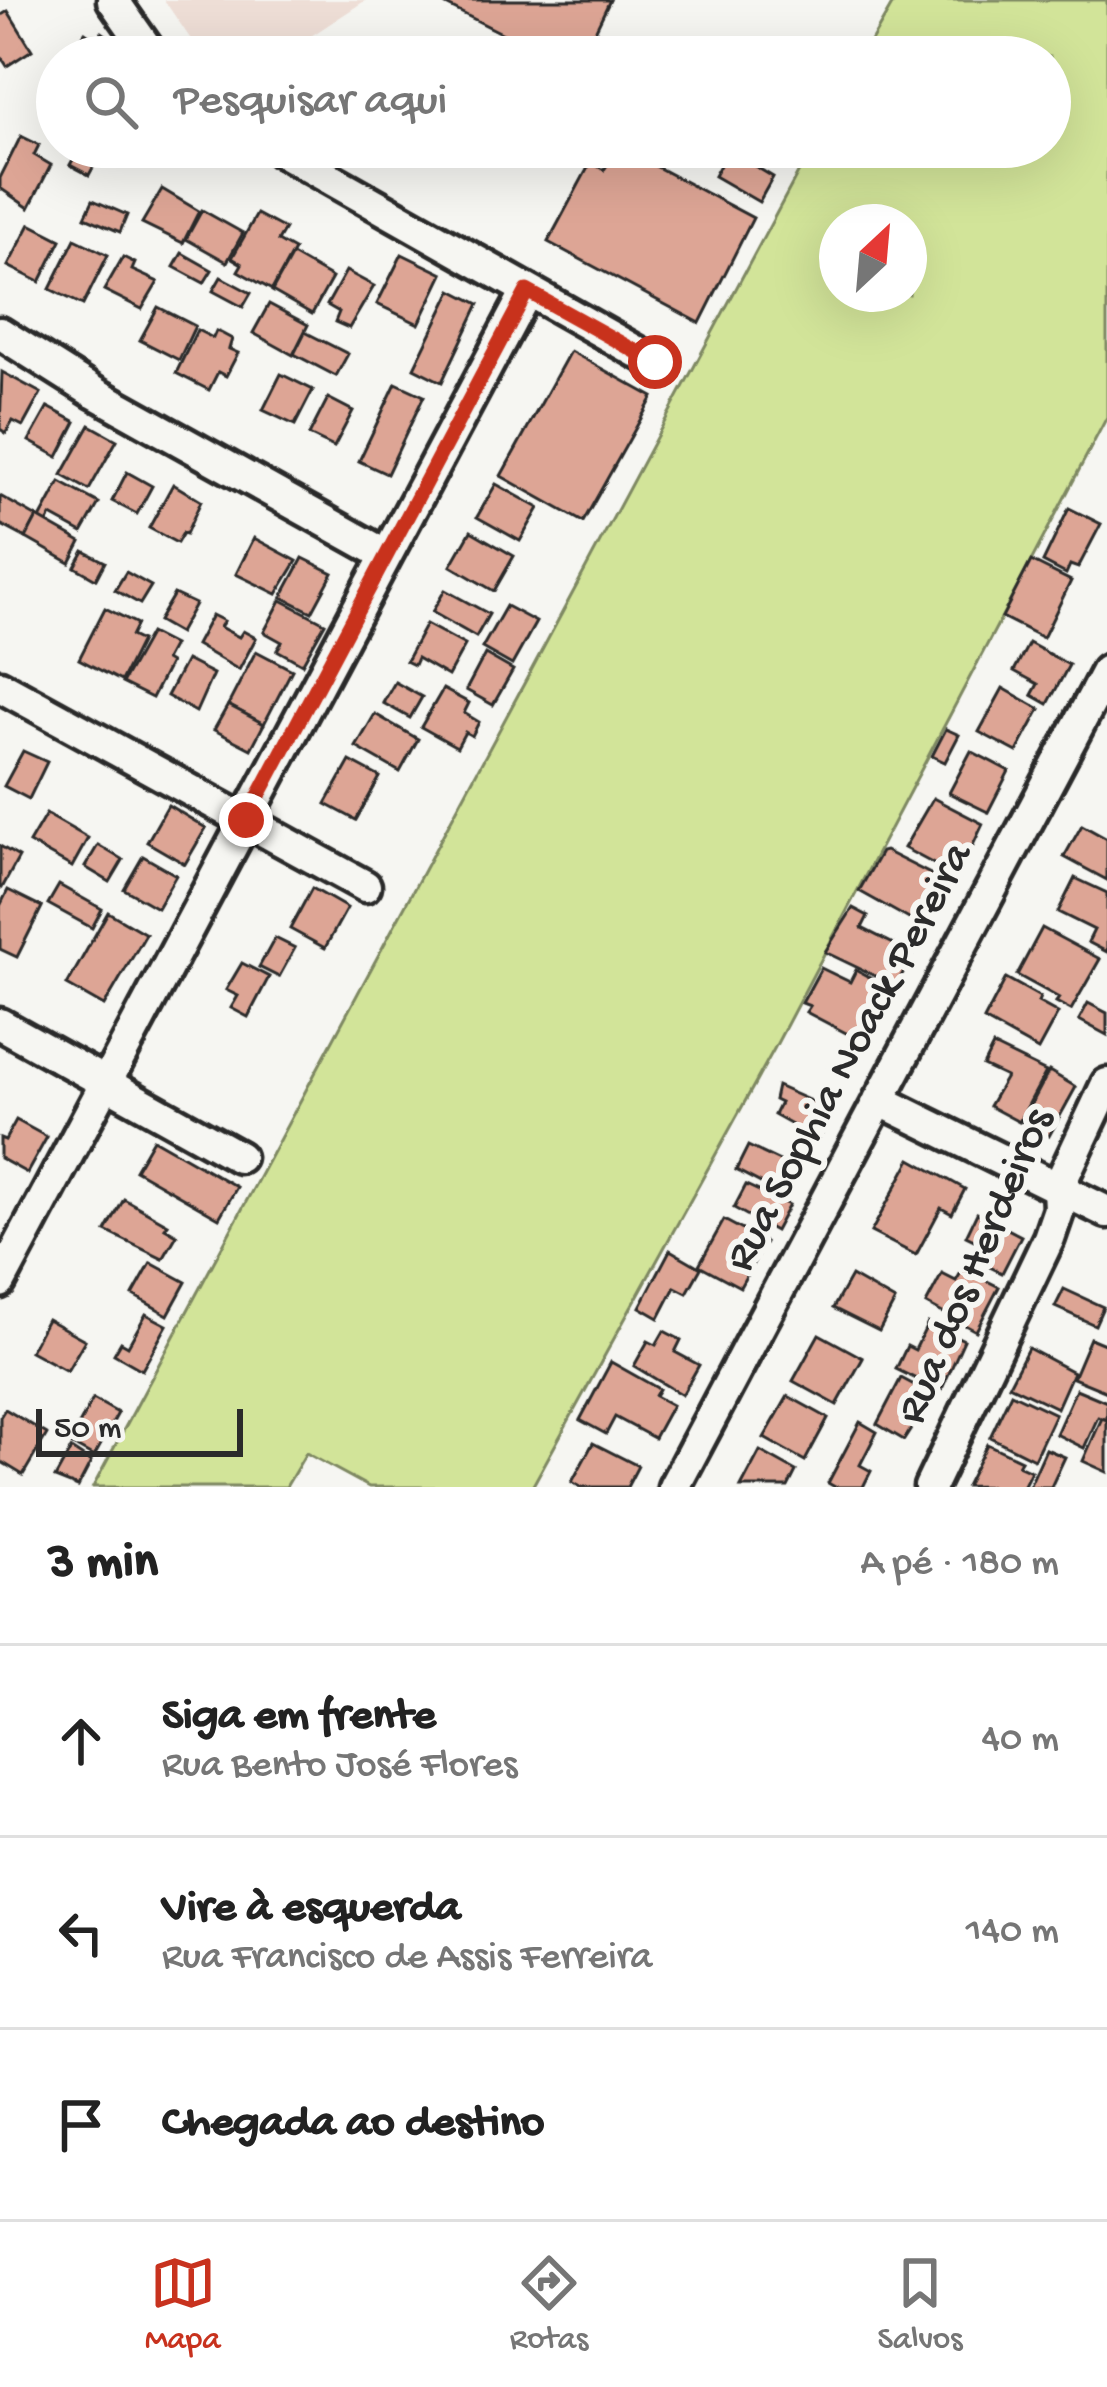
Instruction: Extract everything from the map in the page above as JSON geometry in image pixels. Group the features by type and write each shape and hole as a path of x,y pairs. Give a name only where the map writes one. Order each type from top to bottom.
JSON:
{"street":[{"path":"113,0 138,36"},
{"path":"311,168 655,362"},
{"path":"0,1282 527,291"},
{"path":"0,333 95,393 386,555"},
{"name":"Rua Sophia Noack Pereira","path":"674,1487 1107,671"},
{"path":"0,686 365,886"},
{"path":"0,1024 239,1157"},
{"name":"Rua dos Herdeiros","path":"930,1487 1049,1238 1059,1209 1058,1188 1107,1084"},
{"path":"879,1100 1107,1212"}],"shaded area":[{"path":"164,0 366,0 311,36 189,36"}],"green space":[{"path":"895,0 1107,0 1107,417 774,1049 532,1487 369,1487 306,1453 286,1487 93,1487 801,168 1071,168 1071,36 874,36"}],"building":[{"path":"610,0 595,31 605,36 507,36 442,3"},
{"path":"8,11 32,50 7,66 0,55 0,16"},
{"path":"21,136 36,144 36,168 49,168 29,208 0,188 0,178"},
{"path":"588,168 659,168 753,218 700,323 548,242"},
{"path":"718,168 758,168 773,177 759,202 714,176"},
{"path":"162,189 199,211 183,243 142,223"},
{"path":"93,200 127,215 120,232 85,217"},
{"path":"202,210 243,233 227,262 186,239"},
{"path":"257,214 285,229 278,241 294,250 272,290 238,271 242,264 232,258"},
{"path":"30,224 61,240 40,282 8,266"},
{"path":"75,239 108,255 83,305 50,289"},
{"path":"182,253 212,270 204,283 174,267"},
{"path":"402,254 443,274 419,324 377,304"},
{"path":"292,255 332,278 312,314 272,291"},
{"path":"123,257 135,263 132,270 158,282 142,309 104,290"},
{"path":"346,271 374,286 349,328 335,322 339,312 327,305"},
{"path":"221,277 251,293 243,307 213,291"},
{"path":"452,290 479,304 442,382 414,368"},
{"path":"269,304 308,325 293,355 253,333"},
{"path":"158,307 195,326 179,360 140,340"},
{"path":"197,330 213,338 216,331 232,339 229,349 238,353 226,376 218,372 209,390 176,373"},
{"path":"305,332 348,354 336,376 294,354"},
{"path":"570,351 653,397 583,522 501,476"},
{"path":"2,372 41,393 23,426 13,421 6,433 0,429"},
{"path":"281,374 313,390 295,425 263,410"},
{"path":"396,383 424,396 387,474 359,461"},
{"path":"328,398 353,411 334,447 309,435"},
{"path":"48,407 76,422 58,457 29,441"},
{"path":"90,425 117,440 89,490 62,475"},
{"path":"127,472 152,486 137,514 112,501"},
{"path":"60,482 99,503 82,533 51,516 47,523 40,519"},
{"path":"173,484 201,501 177,543 149,528"},
{"path":"496,484 539,508 520,541 477,517"},
{"path":"0,496 37,517 26,538 0,524"},
{"path":"1069,508 1101,524 1078,568 1070,565 1066,574 1043,562"},
{"path":"37,517 81,542 70,563 26,538"},
{"path":"471,531 514,556 494,591 451,566"},
{"path":"254,538 297,561 277,594 236,574"},
{"path":"84,551 105,562 96,579 75,567"},
{"path":"303,558 333,573 312,612 282,597"},
{"path":"1031,561 1071,581 1043,638 1002,617"},
{"path":"126,572 151,586 140,604 115,590"},
{"path":"445,590 489,614 476,637 432,612"},
{"path":"174,594 195,604 179,633 158,621"},
{"path":"281,600 325,623 302,664 277,650 282,642 264,632"},
{"path":"506,606 536,622 512,665 482,648"},
{"path":"105,608 137,624 131,636 141,641 121,681 79,659"},
{"path":"212,615 224,621 220,627 239,637 243,631 256,638 239,670 196,645"},
{"path":"426,624 465,645 448,676 417,658 414,665 406,661"},
{"path":"150,633 173,645 165,660 170,663 152,698 122,683"},
{"path":"1029,643 1069,665 1048,704 1032,695 1038,684 1014,671"},
{"path":"256,651 292,670 264,724 228,705"},
{"path":"485,654 513,670 493,705 466,690"},
{"path":"186,660 213,674 196,712 167,696"},
{"path":"395,682 422,697 410,718 383,703"},
{"path":"1003,688 1040,709 1017,752 979,732"},
{"path":"443,689 469,703 464,713 479,722 472,736 465,732 457,747 421,727"},
{"path":"228,705 264,724 251,749 214,730"},
{"path":"375,714 418,739 400,772 356,747"},
{"path":"946,729 959,735 945,762 932,756"},
{"path":"23,751 47,762 29,799 4,786"},
{"path":"971,751 1009,771 988,812 949,793"},
{"path":"350,761 380,777 356,820 326,804"},
{"path":"933,798 983,824 958,877 904,848"},
{"path":"168,805 206,828 185,864 147,842"},
{"path":"46,814 88,838 72,867 29,843"},
{"path":"1082,825 1107,839 1107,880 1064,857"},
{"path":"98,845 123,860 110,882 85,867"},
{"path":"0,846 19,857 2,888 0,887"},
{"path":"885,851 950,884 927,929 859,891"},
{"path":"143,856 176,875 157,908 124,889"},
{"path":"1075,878 1107,893 1107,952 1088,942 1094,930 1058,912"},
{"path":"59,885 102,909 92,928 48,904"},
{"path":"312,888 347,908 325,948 290,929"},
{"path":"8,890 42,907 17,957 0,949 0,906"},
{"path":"853,908 868,916 862,928 913,954 896,986 825,952"},
{"path":"108,912 146,934 104,1006 67,985"},
{"path":"1042,928 1100,959 1071,1010 1017,975"},
{"path":"275,938 295,948 279,977 259,967"},
{"path":"242,963 269,977 248,1017 231,1008 238,996 226,990"},
{"path":"821,968 850,982 856,970 897,992 869,1045 806,1012 810,1006 802,1003"},
{"path":"1006,978 1058,1013 1038,1050 984,1020"},
{"path":"1088,1003 1107,1013 1107,1035 1079,1020"},
{"path":"993,1046 1046,1072 1019,1122 989,1106 1006,1077 983,1066"},
{"path":"1049,1071 1076,1087 1049,1136 1022,1122"},
{"path":"777,1086 833,1111 819,1140 774,1115 780,1103 774,1100"},
{"path":"16,1120 47,1137 27,1173 0,1158 0,1138 5,1140"},
{"path":"153,1139 237,1187 219,1218 135,1170"},
{"path":"748,1146 792,1167 778,1192 736,1170"},
{"path":"911,1159 965,1189 952,1214 941,1208 916,1255 871,1232"},
{"path":"746,1185 789,1205 775,1231 734,1208"},
{"path":"124,1199 168,1224 165,1228 177,1235 163,1259 106,1231"},
{"path":"977,1213 1021,1236 1002,1273 970,1257 978,1242 966,1236"},
{"path":"724,1220 765,1242 740,1287 699,1265"},
{"path":"670,1250 701,1268 687,1293 675,1287 659,1318 640,1307"},
{"path":"151,1263 186,1282 168,1315 133,1295"},
{"path":"963,1269 999,1287 976,1331 926,1304 942,1274 956,1281"},
{"path":"851,1276 895,1301 879,1331 833,1308"},
{"path":"1064,1289 1103,1307 1095,1325 1055,1307"},
{"path":"146,1314 167,1325 142,1370 114,1354 121,1342 128,1346"},
{"path":"47,1319 85,1340 67,1371 30,1351"},
{"path":"928,1323 964,1340 941,1391 896,1369 907,1346 915,1350"},
{"path":"664,1331 681,1340 675,1352 699,1365 682,1395 634,1366 648,1341 656,1345"},
{"path":"819,1334 863,1358 837,1405 793,1381"},
{"path":"1090,1338 1107,1345 1107,1392 1073,1378"},
{"path":"1028,1348 1073,1372 1057,1408 1009,1385"},
{"path":"611,1362 659,1389 655,1396 672,1405 654,1438 615,1417 606,1434 580,1420"},
{"path":"901,1378 933,1395 904,1440 877,1424"},
{"path":"1076,1389 1107,1402 1107,1420 1098,1417 1084,1448 1056,1434"},
{"path":"1011,1393 1055,1414 1034,1459 990,1437"},
{"path":"788,1396 828,1418 805,1461 764,1438"},
{"path":"93,1399 118,1413 94,1457 69,1443"},
{"path":"5,1409 47,1434 23,1475 0,1461 0,1417"},
{"path":"1102,1418 1107,1420 1107,1472 1083,1461"},
{"path":"860,1422 877,1432 860,1465 871,1471 863,1487 835,1487 828,1483"},
{"path":"593,1443 638,1466 627,1487 581,1487 572,1482"},
{"path":"987,1444 1021,1460 1018,1465 1031,1471 1023,1487 966,1486"},
{"path":"71,1449 91,1462 78,1487 55,1478"},
{"path":"1046,1449 1065,1457 1051,1487 1029,1487"},
{"path":"760,1451 796,1471 788,1487 741,1487"}],"route":[{"path":"246,820 527,291 655,362"}]}
